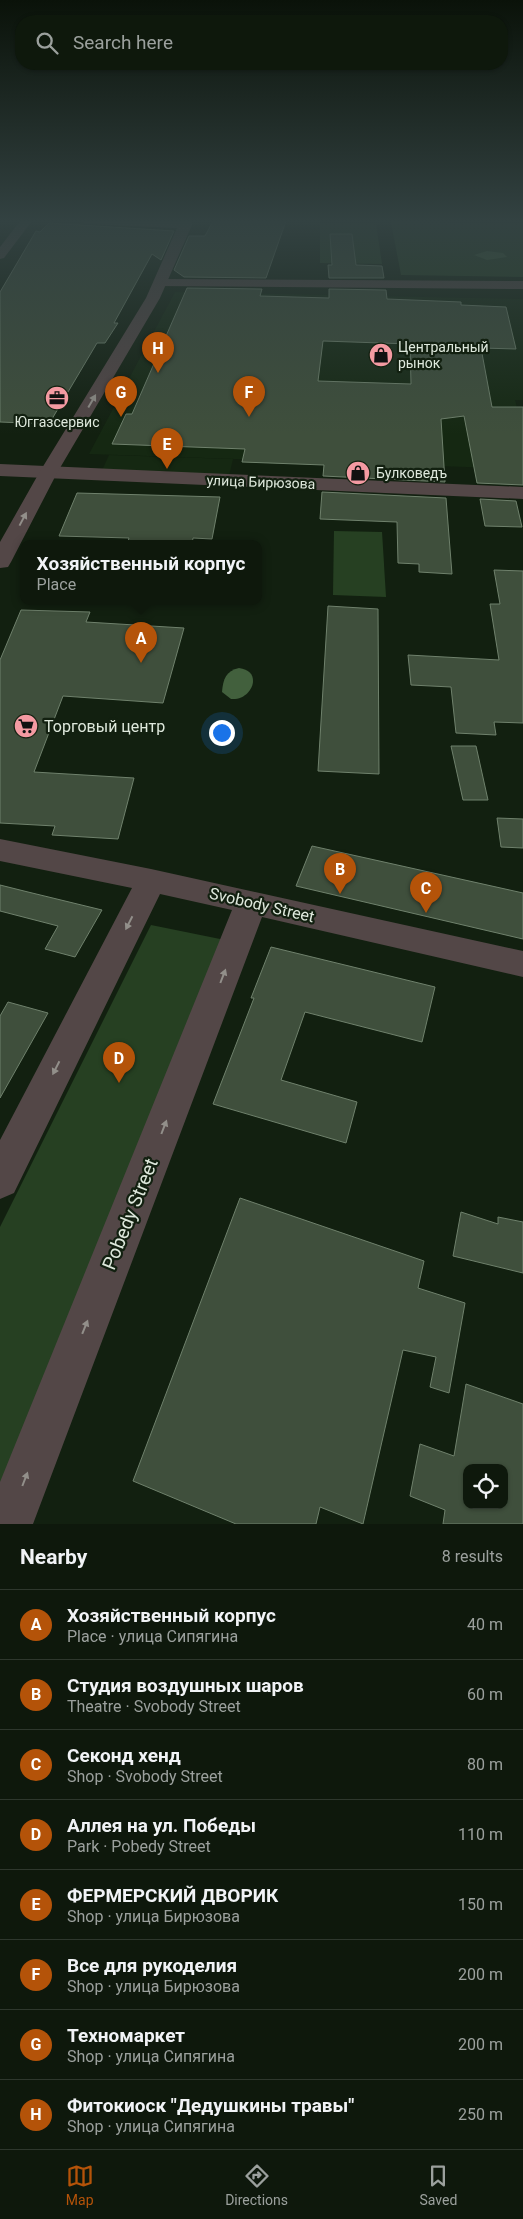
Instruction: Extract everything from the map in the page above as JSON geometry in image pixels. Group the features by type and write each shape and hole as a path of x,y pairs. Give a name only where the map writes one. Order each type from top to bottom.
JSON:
{"street":[{"path":"0,562 48,472 156,292"},
{"name":"улица Бирюзова","path":"0,470 523,493"},
{"name":"Svobody Street","path":"0,850 151,880 523,964"},
{"path":"0,1180 151,880"},
{"name":"Pobedy Street","path":"8,1524 251,903"}],"shaded area":[{"path":"175,292 523,299 523,400 515,400 523,430 523,469 89,454"},
{"path":"109,455 233,459 228,480 100,475"},
{"path":"334,531 382,532 386,597 333,595"},
{"path":"239,668 247,670 251,674 252,685 245,695 231,699 222,692 223,683 228,673"},
{"path":"151,925 225,940 0,1490 0,1227"}],"building":[{"path":"0,292 131,292 114,323 118,323 105,343 97,343 49,424 0,422"},
{"path":"185,292 261,292 260,296 329,298 329,292 386,292 387,299 461,302 461,305 506,307 516,349 481,348 492,407 523,407 523,485 477,483 464,416 441,419 445,482 323,476 324,465 242,462 245,449 112,444 126,414 132,414","holes":["323,341 410,344 411,384 318,381"]},
{"path":"322,492 446,498 452,574 419,572 419,564 398,563 397,522 320,519"},
{"path":"77,493 220,497 212,539 128,540 129,538 59,536"},
{"path":"480,499 516,501 522,527 485,526"},
{"path":"494,570 523,571 523,723 494,722 496,735 456,733 451,687 411,685 408,655 499,660 490,604 500,604"},
{"path":"328,606 378,609 379,774 318,771"},
{"path":"21,610 90,612 86,622 184,628 163,703 63,696 34,772 134,778 118,839 52,835 55,826 0,823 0,660"},
{"path":"451,746 476,746 488,800 463,800"},
{"path":"497,818 523,819 523,848 501,847"},
{"path":"312,846 523,893 523,939 296,886"},
{"path":"0,885 102,910 75,957 45,949 58,926 0,911"},
{"path":"271,947 435,987 422,1042 305,1012 281,1080 357,1102 346,1143 213,1104 254,998 251,998"},
{"path":"8,1002 48,1013 0,1098 0,1016"},
{"path":"240,1198 424,1261 418,1288 465,1303 449,1393 430,1387 436,1357 403,1350 363,1524 320,1507 316,1524 236,1524 133,1481"},
{"path":"461,1212 498,1224 498,1217 523,1222 523,1273 453,1256"},
{"path":"466,1384 523,1404 523,1524 443,1524 445,1510 410,1496 420,1444 454,1456"}],"place":[{"name":"Центральный рынок","path":"381,355"},
{"name":"Фитокиоск \"Дедушкины травы\"","path":"158,373"},
{"name":"Юггазсервис","path":"57,398"},
{"name":"Техномаркет","path":"121,417"},
{"name":"Все для рукоделия","path":"249,417"},
{"name":"ФЕРМЕРСКИЙ ДВОРИК","path":"167,469"},
{"name":"Булковедъ","path":"358,473"},
{"name":"Хозяйственный корпус","path":"141,663"},
{"name":"Торговый центр","path":"26,726"},
{"name":"Студия воздушных шаров","path":"340,894"},
{"name":"Секонд хенд","path":"426,913"},
{"name":"Аллея на ул. Победы","path":"119,1083"}]}
